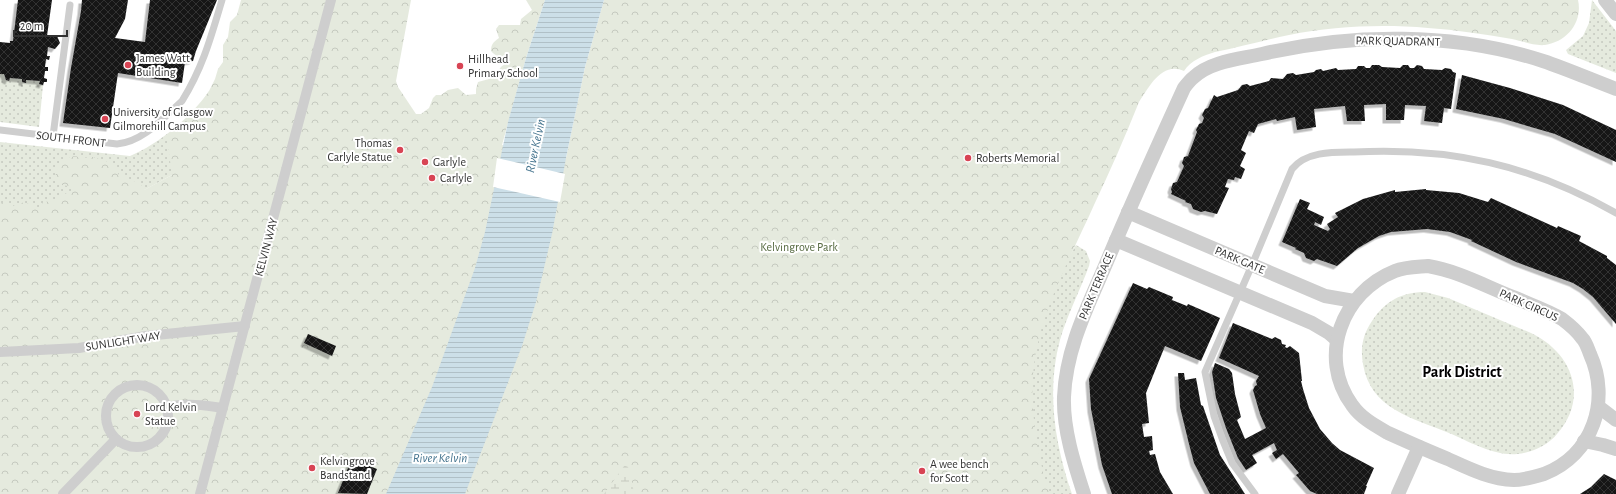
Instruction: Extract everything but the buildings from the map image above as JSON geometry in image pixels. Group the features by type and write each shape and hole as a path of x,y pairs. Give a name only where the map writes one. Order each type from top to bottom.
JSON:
{"street":[{"name":"KELVIN WAY","path":"200,494 331,0"},
{"path":"1605,0 1616,14"},
{"name":"PARK QUADRANT","path":"1184,88 1194,76 1206,69 1224,62 1295,46 1323,42 1392,40 1453,42 1498,50 1542,61 1616,89"},
{"name":"PARK TERRACE","path":"1084,494 1076,471 1066,421 1064,398 1065,379 1069,358 1081,322 1128,212 1184,88"},
{"name":"PARK GATE","path":"1128,212 1325,296 1354,301"},
{"path":"1116,240 1312,323 1329,333 1337,340"},
{"name":"PARK CIRCUS","path":"1428,266 1442,268 1550,313 1572,326 1583,339 1595,365 1599,379 1599,407 1593,425 1584,441 1572,455 1552,470 1529,478 1516,480 1501,479 1484,474 1419,447 1374,426 1365,420 1352,406 1341,385 1336,350 1337,340 1343,320 1354,301 1371,284 1396,270 1428,266"},
{"name":"SUNLIGHT WAY","path":"0,352 78,348 146,336 245,326"},
{"path":"135,386 150,389 162,398 167,407 168,417 162,436 145,446 134,447 116,439 110,431 107,421 107,411 114,398 125,388 135,386"},
{"path":"167,407 181,404 193,404 224,408"},
{"path":"1599,407 1616,420"},
{"path":"63,494 116,439"},
{"path":"1584,441 1616,449"},
{"path":"1398,494 1419,447"}],"lane":[{"name":"SOUTH FRONT","path":"0,130 117,144 128,143 141,136 182,102 204,59 222,0"},
{"path":"53,136 70,5"},
{"path":"1255,494 1232,463 1214,416 1205,372 1292,169 1296,164 1308,157 1333,152 1397,150 1448,154 1498,163 1525,172 1572,190 1616,213"}],"green space":[{"name":"Kelvingrove Park","path":"241,0 411,0 396,81 398,87 416,114 421,114 429,108 433,98 436,95 441,95 448,90 458,88 466,95 476,94 478,82 489,79 491,76 498,74 501,67 507,63 491,51 491,47 499,38 496,29 499,25 520,25 521,19 532,10 526,0 545,0 526,58 502,145 566,158 585,67 604,0 1578,0 1579,8 1576,23 1572,30 1560,40 1545,45 1460,31 1438,29 1393,26 1341,28 1289,35 1215,52 1194,61 1184,71 1176,69 1169,70 1163,72 1157,77 1139,102 1112,167 1065,266 1041,330 1036,352 1032,389 1036,435 1042,466 1050,494 0,494 0,203 6,203 11,208 17,204 28,203 38,208 45,202 73,190 68,186 57,182 55,177 58,166 64,160 75,156 82,158 93,157 106,161 113,165 119,175 129,180 138,182 144,190 172,175 167,139 174,131 185,126 190,113 200,105 209,91 218,69 223,62 223,45 228,37 230,22 237,15"},
{"path":"1592,0 1616,31 1616,73 1568,54 1566,50 1583,36 1589,23"},
{"path":"0,74 4,74 6,80 9,81 10,78 22,79 22,82 26,83 26,80 40,81 39,84 43,85 39,127 0,122"},
{"path":"209,91 191,156 172,175 78,226 0,231 0,142 130,156 163,137 174,128 194,110"},
{"path":"1076,245 1086,251 1090,261 1060,340 1056,359 1053,398 1057,437 1072,494 928,494"},
{"path":"1417,292 1425,292 1448,298 1531,333 1557,352 1566,364 1572,378 1574,391 1572,406 1567,420 1549,442 1534,450 1517,454 1491,451 1395,410 1374,392 1367,379 1362,358 1364,336 1369,326 1377,314 1388,303 1402,296"},
{"path":"624,466 627,466 630,470 634,494 604,494"}],"water":[{"name":"River Kelvin","path":"545,0 604,0 585,67 552,234 536,302 522,346 465,494 386,494 432,387 475,268 485,232 508,122 526,58"}],"pier":[{"path":"497,158 565,174 560,202 493,187"}],"place":[{"name":"James Watt Building","path":"128,65"},
{"name":"Hillhead Primary School","path":"460,66"},
{"name":"University of Glasgow Gilmorehill Campus","path":"105,119"},
{"name":"Thomas Carlyle Statue","path":"400,150"},
{"name":"Roberts Memorial","path":"968,158"},
{"name":"Garlyle","path":"425,162"},
{"name":"Carlyle","path":"432,178"},
{"name":"Lord Kelvin Statue","path":"137,414"},
{"name":"Kelvingrove Bandstand","path":"312,468"},
{"name":"A wee bench for Scott","path":"922,471"}],"district":[{"name":"Park District","path":"1462,372"}]}
